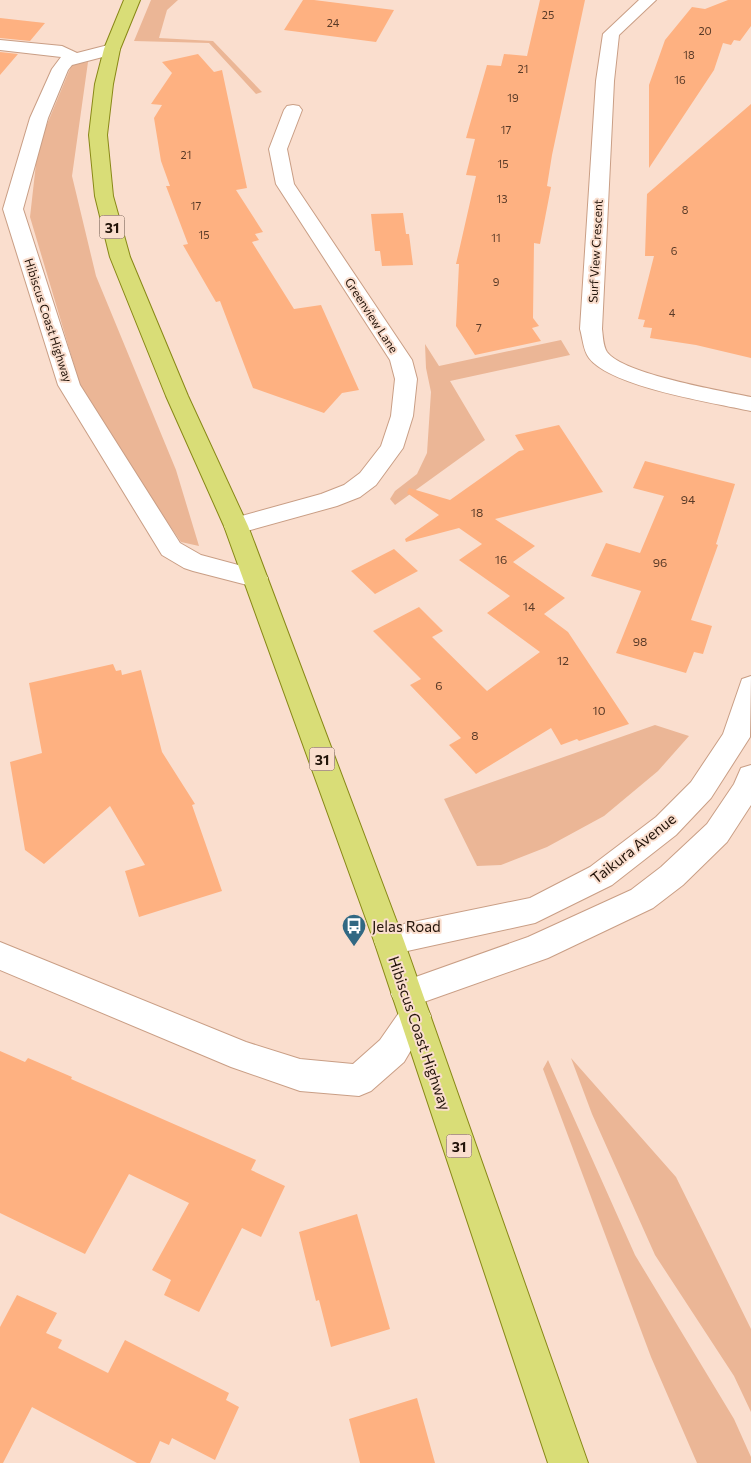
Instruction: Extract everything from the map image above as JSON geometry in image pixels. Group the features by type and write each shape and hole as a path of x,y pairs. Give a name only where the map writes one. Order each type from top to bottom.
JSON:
{"main road":[{"name":"Hibiscus Coast Highway","path":"132,0 112,49 104,84 98,136 104,196 120,257 177,396 236,526 411,1005 568,1463"}],"street":[{"name":"Surf View Crescent","path":"648,0 611,34 605,81 591,329 598,355 618,370 663,384 751,404"},
{"path":"0,45 62,51 74,58 112,49"},
{"name":"Hibiscus Coast Highway","path":"74,58 66,61 54,80 39,118 13,209 69,386 171,549 193,562 255,578"},
{"name":"Greenview Lane","path":"236,526 330,500 352,491 368,479 392,448 402,416 406,379 401,360 285,184 278,149 293,110"},
{"name":"Taikura Avenue","path":"388,941 534,910 601,876 666,826 701,790 736,737 751,686"},
{"path":"0,956 243,1056 300,1075 359,1080 392,1051 411,1005 642,899 672,876 716,833 746,789 751,776"}],"shaded area":[{"path":"151,0 178,0 167,10 159,38 213,41 262,92 256,94 209,43 134,41"},
{"path":"88,62 72,176 96,276 176,470 199,546 181,542 80,385 30,217 38,146 72,64"},
{"path":"561,340 570,355 450,381 485,440 395,505 390,499 395,491 417,474 427,453 431,392 426,368 425,344 439,366"},
{"path":"655,725 689,736 658,771 604,816 547,847 501,865 477,866 444,799"},
{"path":"571,1058 676,1177 751,1329 751,1412 734,1376 655,1255 592,1114"},
{"path":"548,1060 635,1255 734,1419 751,1457 751,1463 697,1463 651,1357 543,1069"}],"building":[{"path":"303,0 394,10 376,42 284,30"},
{"path":"540,0 585,0 552,155 547,186 551,187 540,244 534,243 533,318 539,326 532,328 541,341 475,355 456,326 459,264 456,264 476,176 466,175 475,139 466,138 487,65 501,66 504,54 527,56"},
{"path":"728,0 751,0 751,26 740,41 734,40 731,45 723,43 714,70 649,168 649,85 665,40 692,7 705,9"},
{"path":"0,18 45,23 30,41 0,38"},
{"path":"0,52 18,54 0,75"},
{"path":"198,54 214,72 222,70 247,188 236,190 263,232 255,234 259,240 252,242 294,309 321,305 359,390 342,393 324,413 253,388 220,301 216,302 183,245 188,244 166,186 170,186 161,161 154,118 162,105 151,104 172,73 162,62"},
{"path":"751,104 751,358 696,345 650,338 652,328 643,327 645,320 638,319 654,256 645,256 647,194"},
{"path":"403,213 406,234 409,234 413,265 382,266 380,251 375,251 371,214"},
{"path":"559,425 603,492 495,519 535,546 513,562 565,598 544,614 568,632 629,724 561,745 551,728 476,774 449,745 461,738 410,685 421,679 373,631 419,607 443,631 432,637 487,691 540,652 487,613 510,596 459,560 482,544 459,528 406,542 405,539 439,515 407,493 409,488 450,500 519,451 524,450 515,435"},
{"path":"645,461 735,484 716,544 718,545 691,620 712,626 703,654 694,652 686,673 616,653 641,591 591,576 606,543 640,553 664,496 633,488"},
{"path":"394,549 418,571 375,594 351,571"},
{"path":"113,664 116,671 121,670 122,675 141,670 162,752 195,804 192,805 222,891 139,917 125,871 145,865 110,806 44,864 25,850 10,762 42,753 29,683"},
{"path":"0,1051 25,1062 28,1058 72,1077 71,1079 256,1160 251,1170 285,1186 261,1237 242,1228 199,1312 164,1295 171,1280 152,1270 189,1203 129,1174 85,1254 0,1213"},
{"path":"357,1214 390,1329 331,1347 319,1300 316,1301 299,1232"},
{"path":"17,1295 57,1313 46,1333 62,1340 58,1348 108,1373 125,1340 229,1393 226,1400 239,1407 215,1460 172,1438 169,1445 160,1441 150,1463 137,1463 32,1407 3,1463 0,1463 0,1327"},
{"path":"417,1398 435,1463 360,1463 349,1419"}],"place":[{"name":"Jelas Road","path":"354,947"}]}
